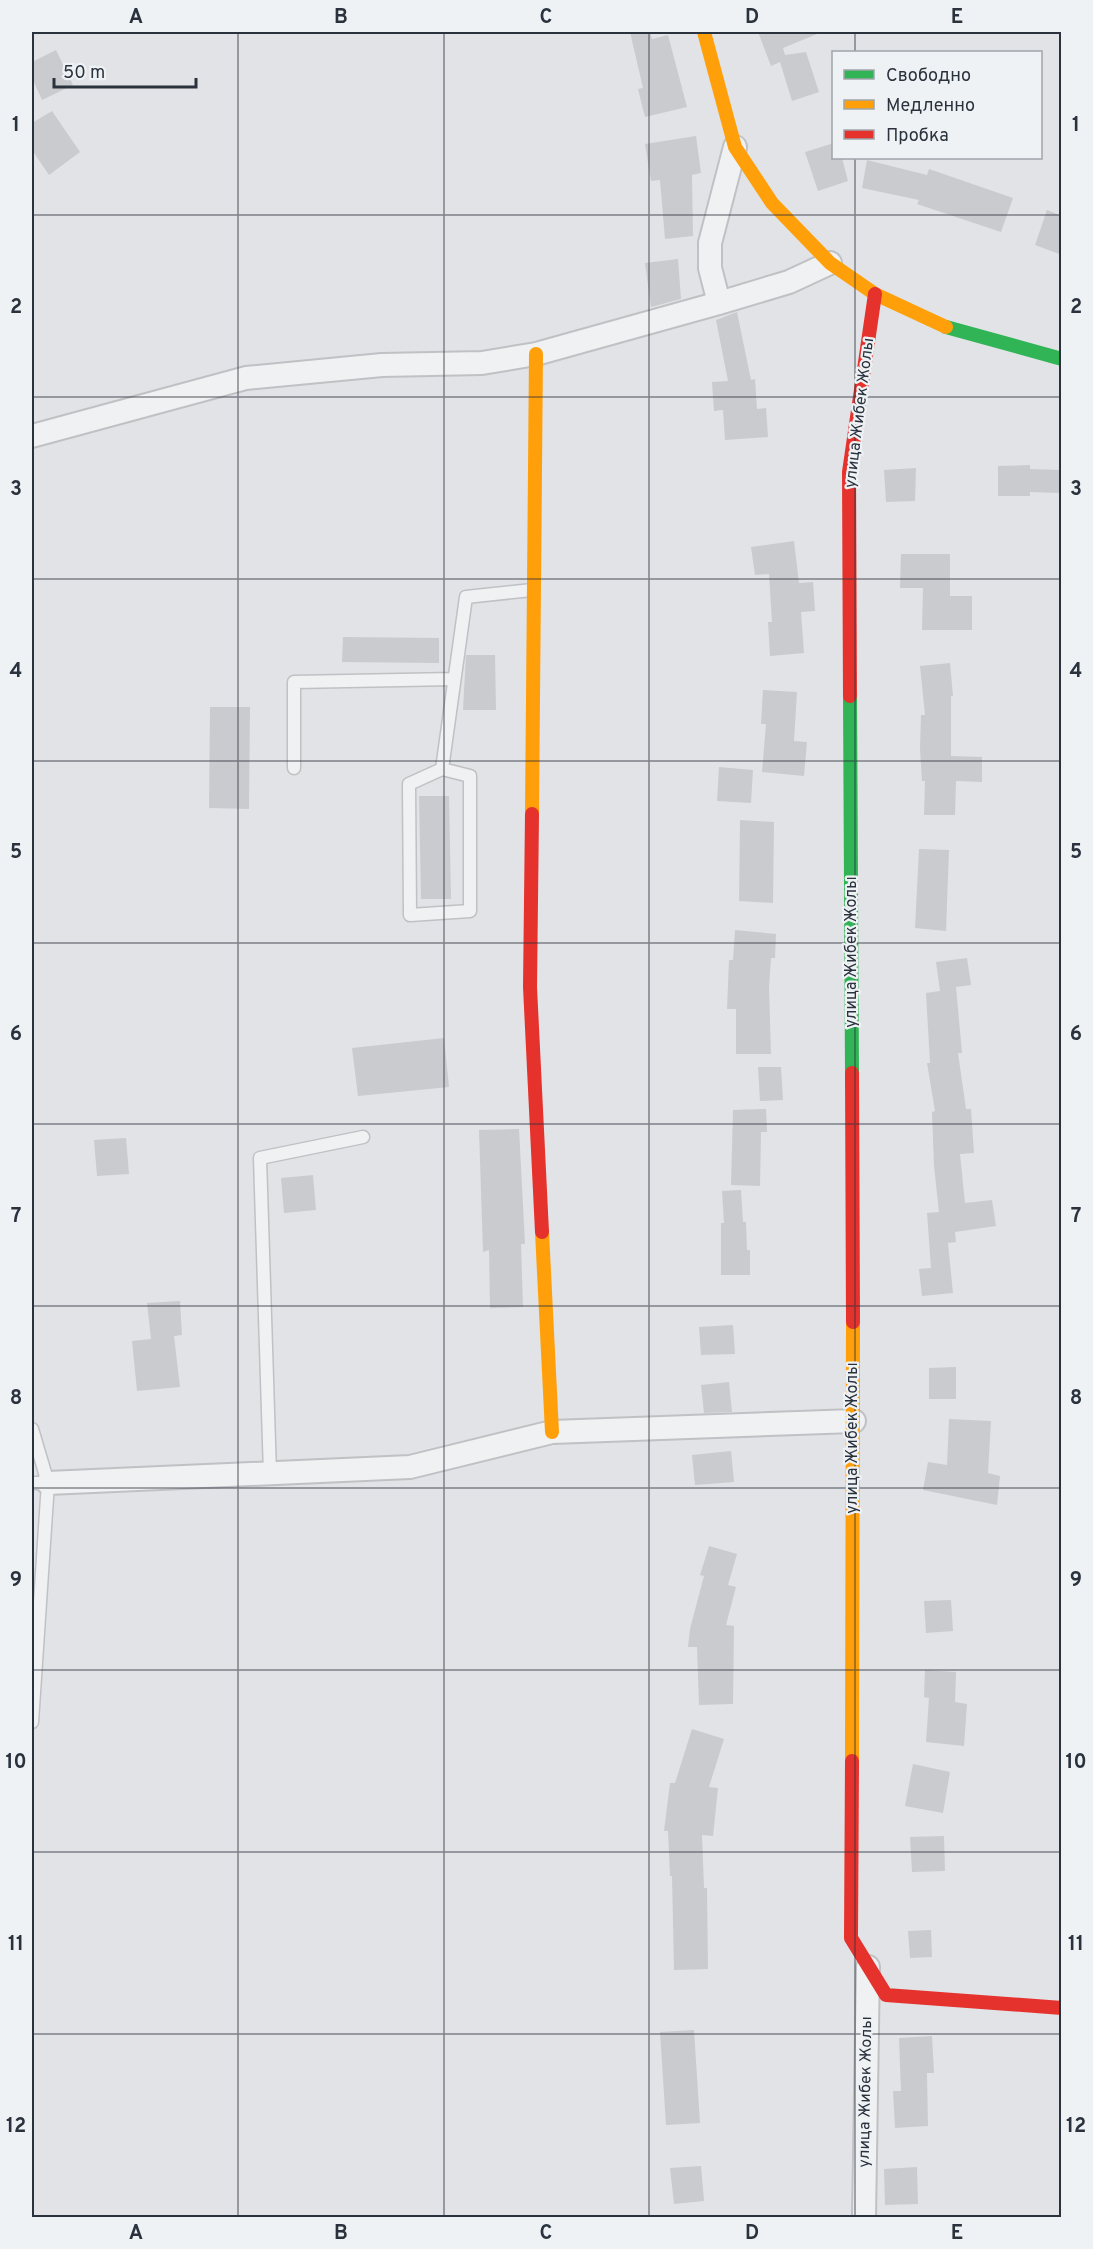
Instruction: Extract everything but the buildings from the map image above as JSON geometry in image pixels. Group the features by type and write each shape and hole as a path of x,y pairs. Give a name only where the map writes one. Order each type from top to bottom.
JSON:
{"street":[{"path":"704,32 735,147 772,203 830,263 875,294 955,331 1062,359"},
{"path":"719,303 710,268 710,243 735,147"},
{"path":"32,436 246,378 382,365 482,363 536,354 789,282 830,263"},
{"name":"улица Жибек Жолы","path":"864,2217 868,1967 851,1938 854,1421 849,472 875,294"},
{"path":"536,354 530,987 552,1432"},
{"path":"40,1483 410,1467 552,1432 854,1421"},
{"path":"868,1967 885,1995 1062,2008"}],"lane":[{"path":"442,769 466,597 534,590"},
{"path":"294,768 294,682 454,679"},
{"path":"442,769 470,776 470,911 410,915 409,784 442,769"},
{"path":"270,1474 260,1158 363,1137"},
{"path":"32,1429 40,1483 32,1722"}],"traffic: fast":[{"path":"946,327 1062,359"},
{"path":"850,696 852,1073"}],"traffic: slow":[{"path":"704,32 735,147 772,203 830,263 875,294 946,327"},
{"path":"532,814 536,354"},
{"path":"542,1232 552,1432"},
{"path":"852,1761 853,1322"}],"traffic: jam":[{"path":"850,696 849,472 875,294"},
{"path":"532,814 530,987 542,1232"},
{"path":"852,1073 853,1322"},
{"path":"852,1761 851,1938 886,1995 1062,2008"}]}
